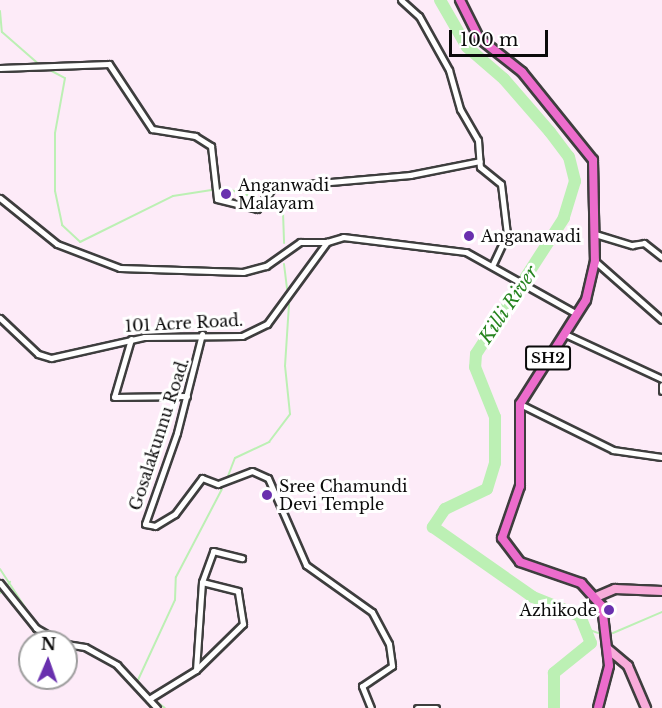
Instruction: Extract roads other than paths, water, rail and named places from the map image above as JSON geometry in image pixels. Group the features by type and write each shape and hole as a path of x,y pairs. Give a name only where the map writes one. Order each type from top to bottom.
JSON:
{"main road":[{"name":"SH2","path":"460,0 479,38 522,72 586,146 593,160 595,261 577,314 519,404"},
{"path":"519,404 520,486 503,543 533,569 581,583 596,597 608,649 598,708"}],"street":[{"path":"401,0 418,16 449,70 460,109 477,138 480,168 498,178 507,211 506,242 493,264"},
{"path":"0,68 110,64 152,129 195,136 211,146 217,199 256,209 273,187 410,175 480,161"},
{"path":"0,198 57,244 120,268 243,272 266,266 300,242 327,242 343,237 436,248 493,264 577,314"},
{"path":"595,234 632,245 644,243 662,256"},
{"name":"101 Acre Road.","path":"0,318 46,358 131,339 259,331 327,242"},
{"path":"595,261 662,320"},
{"name":"Gosalakunnu Road.","path":"201,334 187,396 146,525 175,514 202,478 215,484 252,471 265,476 280,496 306,565 372,612 389,644 392,666 362,686 371,708"},
{"path":"565,334 662,379"},
{"path":"131,339 114,397 187,396"},
{"path":"662,385 662,391"},
{"path":"519,404 613,450 662,458"},
{"path":"196,670 202,582 213,551 242,558"},
{"path":"149,699 196,670 243,624 238,591 202,582"},
{"path":"3,586 39,630"},
{"path":"596,597 615,589 662,591"},
{"path":"78,645 85,646 117,665 157,708"},
{"path":"608,649 628,666 646,708"},
{"path":"417,708 436,708"}],"waterway":[{"name":"Killi River","path":"440,0 467,47 504,79 569,157 575,181 564,218 476,354 475,367 495,417 495,463 487,489 445,509 433,527 533,597 580,616 591,643 554,673 554,708"},
{"path":"0,11 2,32 41,66"},
{"path":"46,68 65,78 55,133 55,191 62,225 80,242 173,196 224,188 264,200 283,212 284,243"},
{"path":"284,264 287,289"},
{"path":"228,476 235,458 269,442 290,414 285,366 289,304"},
{"path":"138,680 175,600 176,577 222,489"},
{"path":"0,569 36,624"},
{"path":"0,593 10,582"},
{"path":"613,633 662,612"},
{"path":"587,629 601,634"},
{"path":"78,644 94,649"},
{"path":"117,662 148,694"},
{"path":"152,698 165,708"}],"place":[{"name":"Anganwadi Malayam","path":"226,194"},
{"name":"Anganawadi","path":"469,236"},
{"name":"Sree Chamundi Devi Temple","path":"267,495"},
{"name":"Azhikode","path":"609,610"}]}
